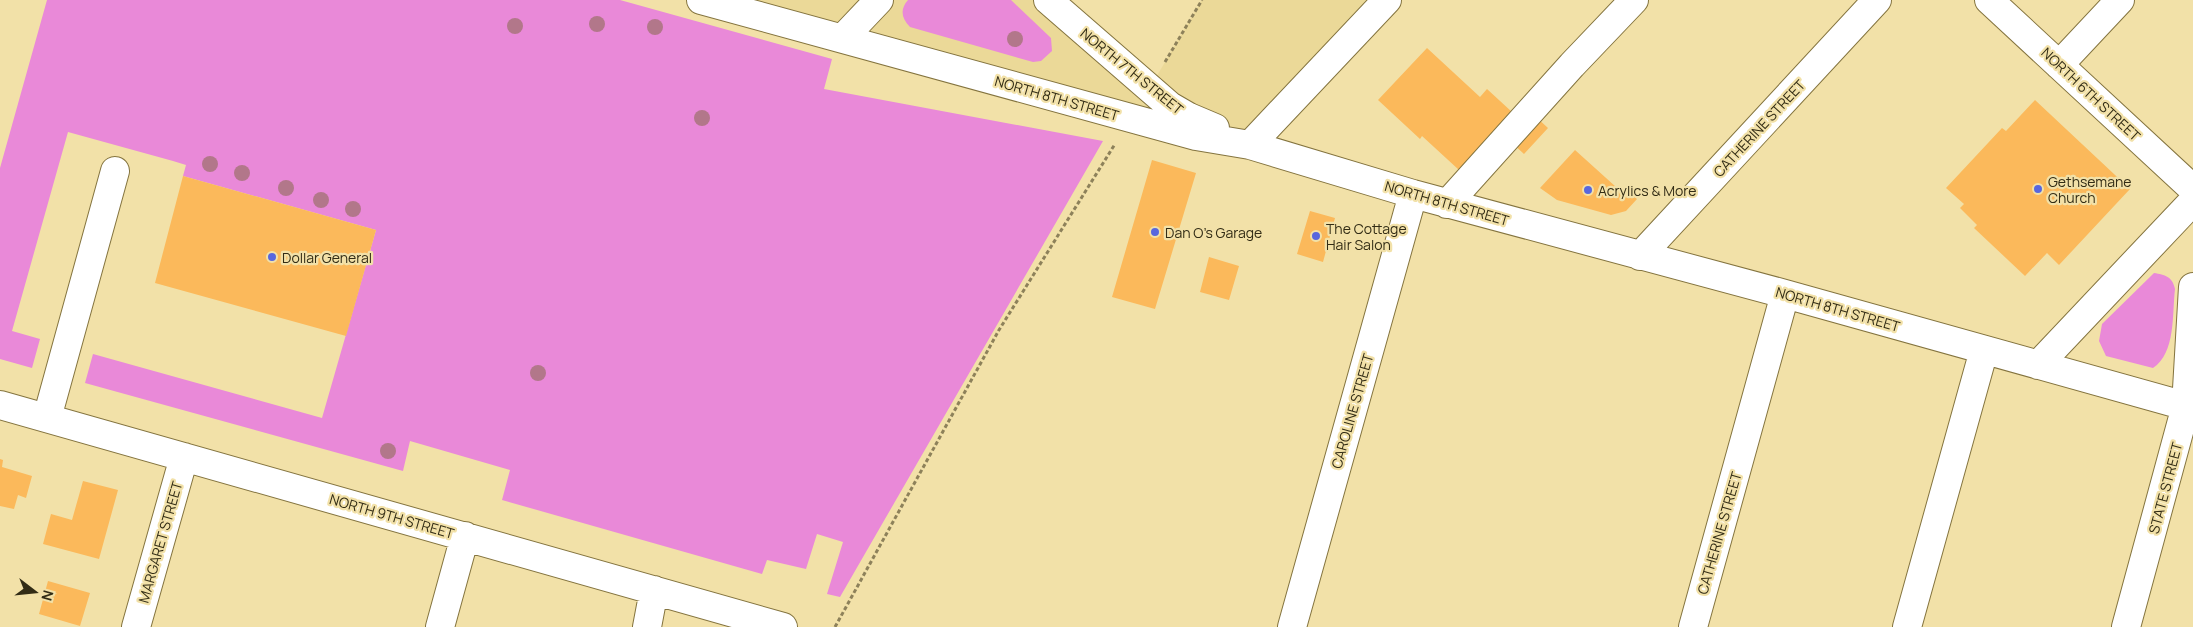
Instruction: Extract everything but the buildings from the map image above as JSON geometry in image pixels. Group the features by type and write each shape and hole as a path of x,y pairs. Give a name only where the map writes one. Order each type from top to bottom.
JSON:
{"street":[{"name":"NORTH 8TH STREET","path":"701,0 764,8 844,38 1131,119 1196,136 1250,145 1447,204 1785,294 2189,407"},
{"path":"844,38 879,0"},
{"name":"NORTH 7TH STREET","path":"1048,0 1149,89 1189,118 1250,145"},
{"path":"1250,145 1387,0"},
{"path":"1447,204 1572,65 1634,0"},
{"name":"CATHERINE STREET","path":"1640,256 1877,0"},
{"name":"NORTH 6TH STREET","path":"1989,0 2193,189"},
{"path":"2059,65 2120,0"},
{"path":"47,418 115,171"},
{"name":"CAROLINE STREET","path":"1292,627 1413,194"},
{"path":"2038,365 2193,201"},
{"name":"STATE STREET","path":"2126,627 2189,407 2193,287"},
{"name":"CATHERINE STREET","path":"1693,627 1785,294"},
{"path":"1907,627 1984,350"},
{"name":"NORTH 9TH STREET","path":"0,405 784,627"},
{"name":"MARGARET STREET","path":"136,627 184,456"},
{"path":"440,627 465,536"},
{"path":"648,627 654,590"}],"path":[{"path":"1149,89 1202,0"},
{"path":"835,627 999,330 1131,119"}],"shaded area":[{"path":"47,0 620,0 832,59 824,89 1103,141 840,597 827,594 843,542 817,534 806,569 767,560 762,574 502,500 510,470 410,441 403,471 85,383 93,354 322,418 376,230 183,176 186,165 173,161 68,132 12,331 40,339 32,368 0,359 0,168"},
{"path":"705,0 1048,0 1149,89 1202,0 1387,0 1250,145"},
{"path":"908,0 1011,0 1051,38 1052,51 1041,61 1033,62 910,27 903,14"},
{"path":"2154,273 2168,277 2175,289 2172,332 2166,353 2153,368 2106,356 2099,341 2102,324"}],"place":[{"name":"Gethsemane Church","path":"2038,189"},
{"name":"Acrylics & More","path":"1588,190"},
{"name":"Dan O's Garage","path":"1155,232"},
{"name":"The Cottage Hair Salon","path":"1316,236"},
{"name":"Dollar General","path":"272,257"}]}
